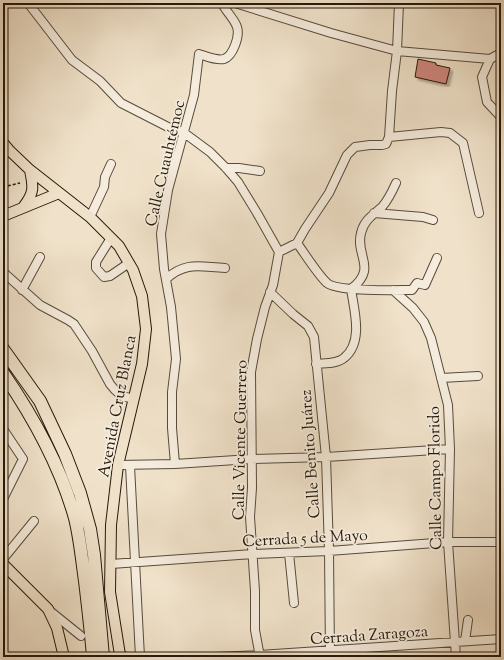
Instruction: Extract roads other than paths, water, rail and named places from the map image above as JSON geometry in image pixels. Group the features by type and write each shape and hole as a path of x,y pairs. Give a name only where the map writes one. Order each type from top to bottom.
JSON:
{"highway":[{"path":"3,349 40,401 65,454 78,488 90,528 94,555 103,657"},
{"path":"3,373 28,409 41,432 53,458 75,518 80,546 93,657"}],"main road":[{"name":"Avenida Cruz Blanca","path":"3,143 30,170 90,216 119,246 133,270 142,296 146,329 142,364 118,465 110,525 110,592 122,656"},
{"path":"23,207 32,196 33,185 30,170"},
{"path":"3,216 59,193"},
{"path":"3,564 48,609 57,628 64,657"}],"street":[{"path":"28,3 72,60 100,81 121,103 170,128 183,132 210,152 238,182 279,252 297,244 329,193 346,155 355,147 386,144 389,137 392,91 397,51 399,3"},
{"name":"Calle Cuauhtémoc","path":"175,464 172,428 172,392 176,359 171,307 161,234 168,190 194,95 199,54 216,59 224,59 228,56 236,43 239,34 237,26 222,3"},
{"path":"234,3 331,33 397,51 490,59 501,54"},
{"path":"490,59 482,77 487,102 501,117"},
{"path":"389,137 440,132 450,133 463,143 479,213"},
{"path":"90,216 104,187 105,177 111,164"},
{"path":"226,168 260,171"},
{"path":"351,289 359,283 363,277 365,266 361,247 361,234 369,218 382,206 396,183"},
{"path":"374,214 423,217 433,220"},
{"path":"111,238 96,262 96,268 104,277 110,276 129,263"},
{"path":"297,244 328,283 338,288 412,290 417,282 425,285 437,258"},
{"name":"Calle Vicente Guerrero","path":"259,656 255,630 255,591 250,517 252,488 251,372 257,339 272,285 279,252"},
{"path":"22,290 40,257"},
{"path":"166,279 175,271 188,266 225,268"},
{"path":"3,272 40,305 74,324 92,351 110,384 122,396 134,399"},
{"path":"316,364 337,362 344,358 354,344 356,334 351,289"},
{"name":"Calle Campo Florido","path":"393,290 413,308 424,322 431,338 448,405 450,449 448,542 456,657"},
{"name":"Calle Benito Juárez","path":"270,292 308,326 314,337 326,457 330,654"},
{"path":"441,378 478,376"},
{"path":"3,429 23,459 3,499"},
{"path":"118,465 130,466 251,459 326,457 450,449"},
{"path":"130,466 140,657"},
{"path":"3,559 34,521"},
{"name":"Cerrada 5 de Mayo","path":"111,564 253,554 329,551 448,542 501,542"},
{"path":"289,553 294,603"},
{"path":"48,609 81,636"},
{"path":"465,641 468,620"},
{"name":"Cerrada Zaragoza","path":"215,657 330,654 501,639"}]}
